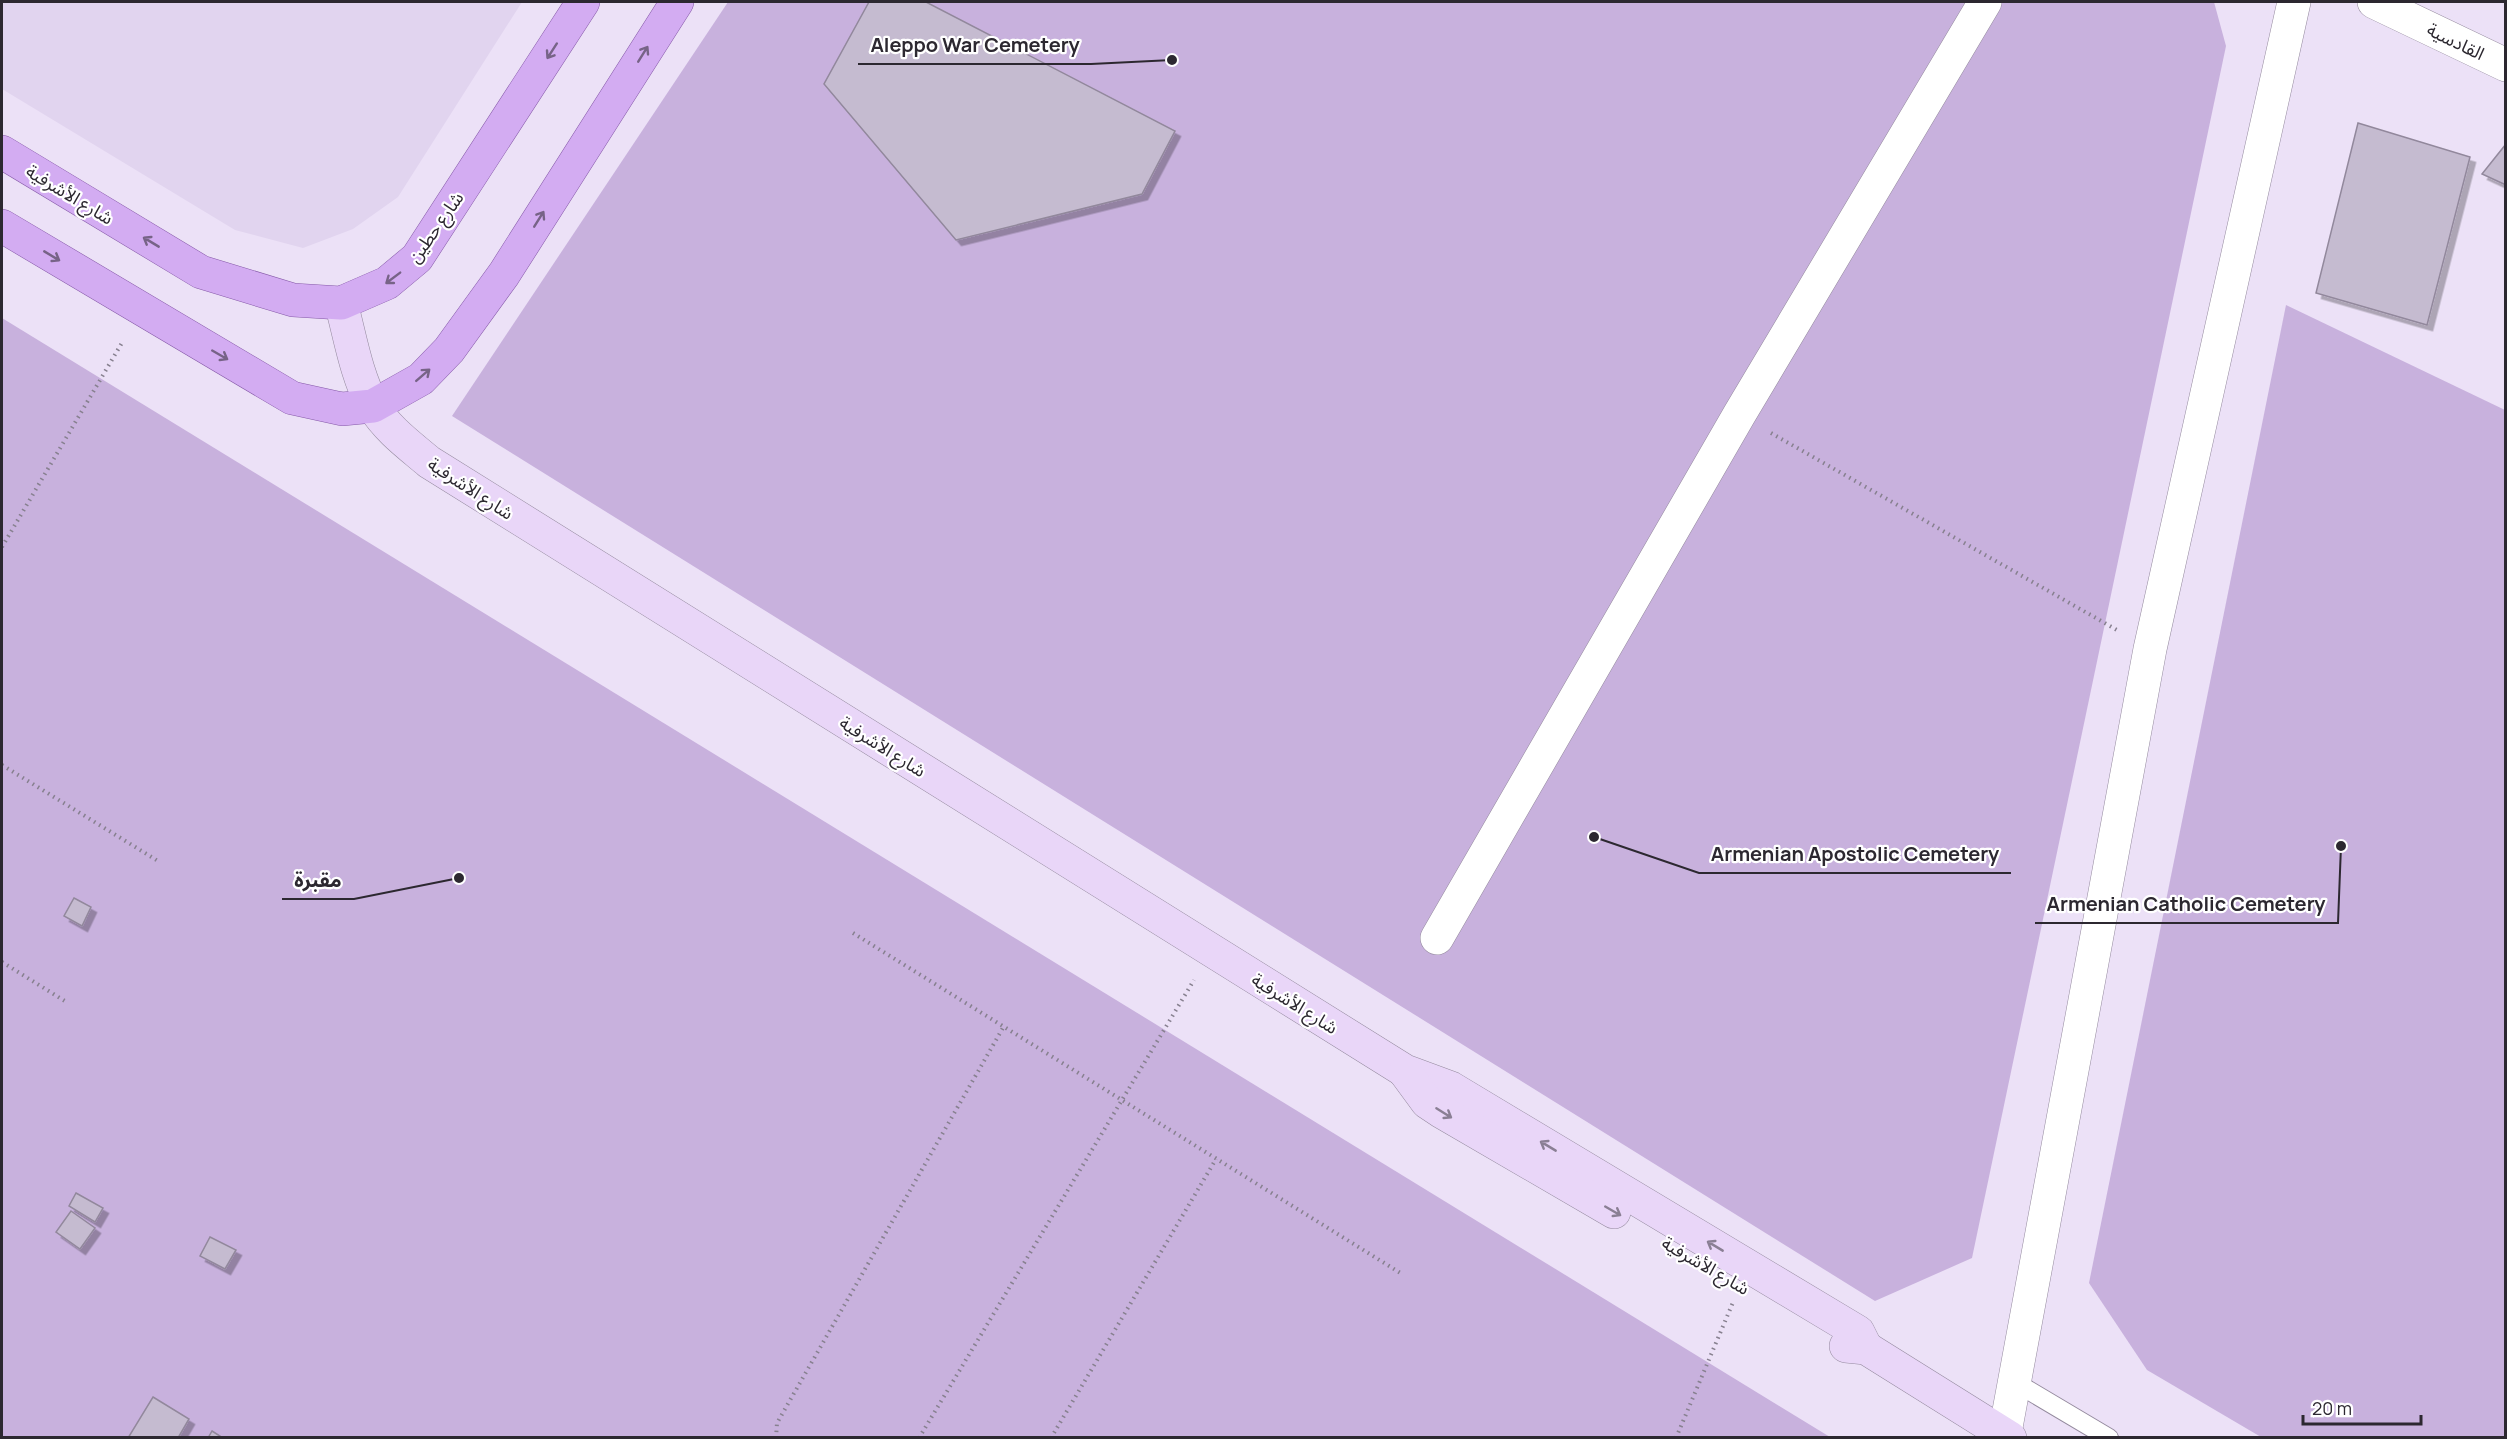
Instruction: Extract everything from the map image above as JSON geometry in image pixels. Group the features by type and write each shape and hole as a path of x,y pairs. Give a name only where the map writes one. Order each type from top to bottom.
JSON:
{"main road":[{"name":"شارع حطين","path":"201,272 293,300 341,303 387,284 417,258 583,2"},
{"path":"2,226 292,398 342,409 373,406 421,379 449,350 504,274 676,2"},
{"name":"شارع الأشرفية","path":"2,152 201,272"}],"street":[{"path":"1437,938 1739,415 1985,2"},
{"path":"2007,1436 2013,1381 2150,649 2294,2"},
{"name":"القادسية","path":"2374,2 2505,65"},
{"name":"شارع الأشرفية","path":"341,303 362,377 373,406 394,433 429,462 1405,1071 1461,1094 1858,1332 1866,1348"},
{"name":"شارع الأشرفية","path":"1405,1071 1427,1102 1442,1112 1847,1347 1866,1348 2007,1436"}],"lane":[{"path":"2013,1381 2109,1437"}],"path":[{"path":"2,547 142,309"},
{"path":"1739,415 2150,649"},
{"path":"2,765 158,861"},
{"path":"853,933 1402,1274"},
{"path":"919,1437 1120,1099 1212,951"},
{"path":"2,962 68,1003"},
{"path":"776,1437 777,1423 1004,1026"},
{"path":"1051,1437 1216,1159"},
{"path":"1676,1437 1740,1285"}],"shaded area":[{"path":"2,2 522,2 398,197 353,229 303,248 235,230 2,89"},
{"path":"728,2 2214,2 2226,46 1972,1258 1875,1301 452,416"},
{"path":"2286,305 2505,410 2505,1437 2261,1437 2147,1370 2089,1283"},
{"path":"2,318 1830,1437 2,1437"}],"building":[{"path":"869,2 926,2 1175,131 1142,194 956,240 824,84"},
{"path":"2358,123 2470,157 2427,325 2316,293"},
{"path":"2506,144 2506,185 2482,174"},
{"path":"74,898 91,907 82,926 64,916"},
{"path":"76,1193 103,1208 95,1222 69,1206"},
{"path":"71,1211 95,1228 80,1249 56,1232"},
{"path":"210,1237 236,1250 225,1269 200,1256"},
{"path":"153,1397 189,1419 178,1438 128,1438"},
{"path":"212,1431 223,1438 208,1438"}],"place":[{"name":"Aleppo War Cemetery","path":"1172,60"},
{"name":"Armenian Apostolic Cemetery","path":"1594,837"},
{"name":"Armenian Catholic Cemetery","path":"2341,846"},
{"name":"مقبرة","path":"459,878"}]}
